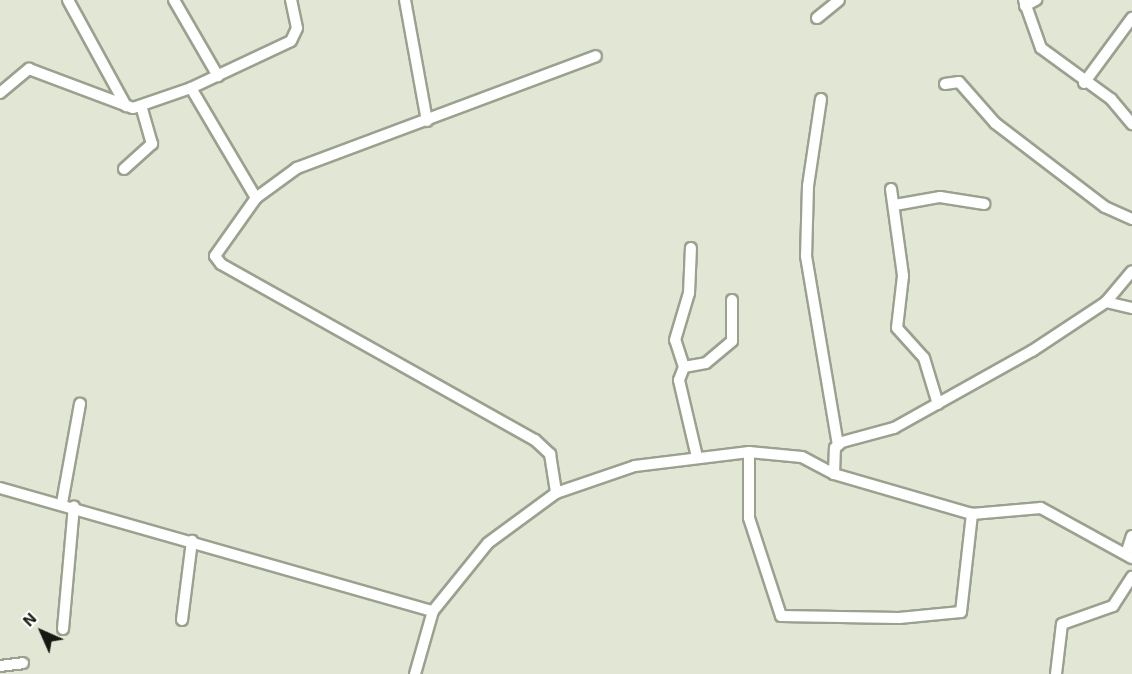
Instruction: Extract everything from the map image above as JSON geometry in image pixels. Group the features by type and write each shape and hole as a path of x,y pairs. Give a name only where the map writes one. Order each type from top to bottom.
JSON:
{"street":[{"path":"68,0 126,106"},
{"path":"174,0 218,76"},
{"path":"0,93 29,69 126,106 142,108 218,76 291,41 297,28 291,0"},
{"path":"405,0 427,121"},
{"path":"818,18 838,0"},
{"path":"1036,0 1025,3 1037,42 1084,82 1119,106 1132,124"},
{"path":"1084,82 1132,18"},
{"path":"556,493 550,454 535,440 221,264 215,256 256,198 297,168 596,56"},
{"path":"945,84 959,82 995,123 1105,207 1132,219"},
{"path":"191,88 256,198"},
{"path":"821,99 808,186 806,256 838,445 834,474"},
{"path":"124,169 152,144 142,108"},
{"path":"891,189 903,276 897,328 924,358 938,404"},
{"path":"895,205 940,197 984,204"},
{"path":"691,248 689,292 675,340 684,366 679,380 697,458"},
{"path":"838,445 894,428 938,404 1106,302 1132,271"},
{"path":"684,366 706,363 727,348 732,300"},
{"path":"1106,302 1132,308"},
{"path":"62,503 80,404"},
{"path":"749,452 749,518 781,616 899,618 962,612 972,514"},
{"path":"414,674 433,611 488,543 556,493 635,466 749,452 802,457 834,474 972,514 1041,508 1129,556 1132,536"},
{"path":"0,488 74,506 433,611"},
{"path":"63,629 74,506"},
{"path":"182,620 192,541"},
{"path":"1056,674 1062,624 1113,606 1132,577"},
{"path":"0,666 23,663"}]}
